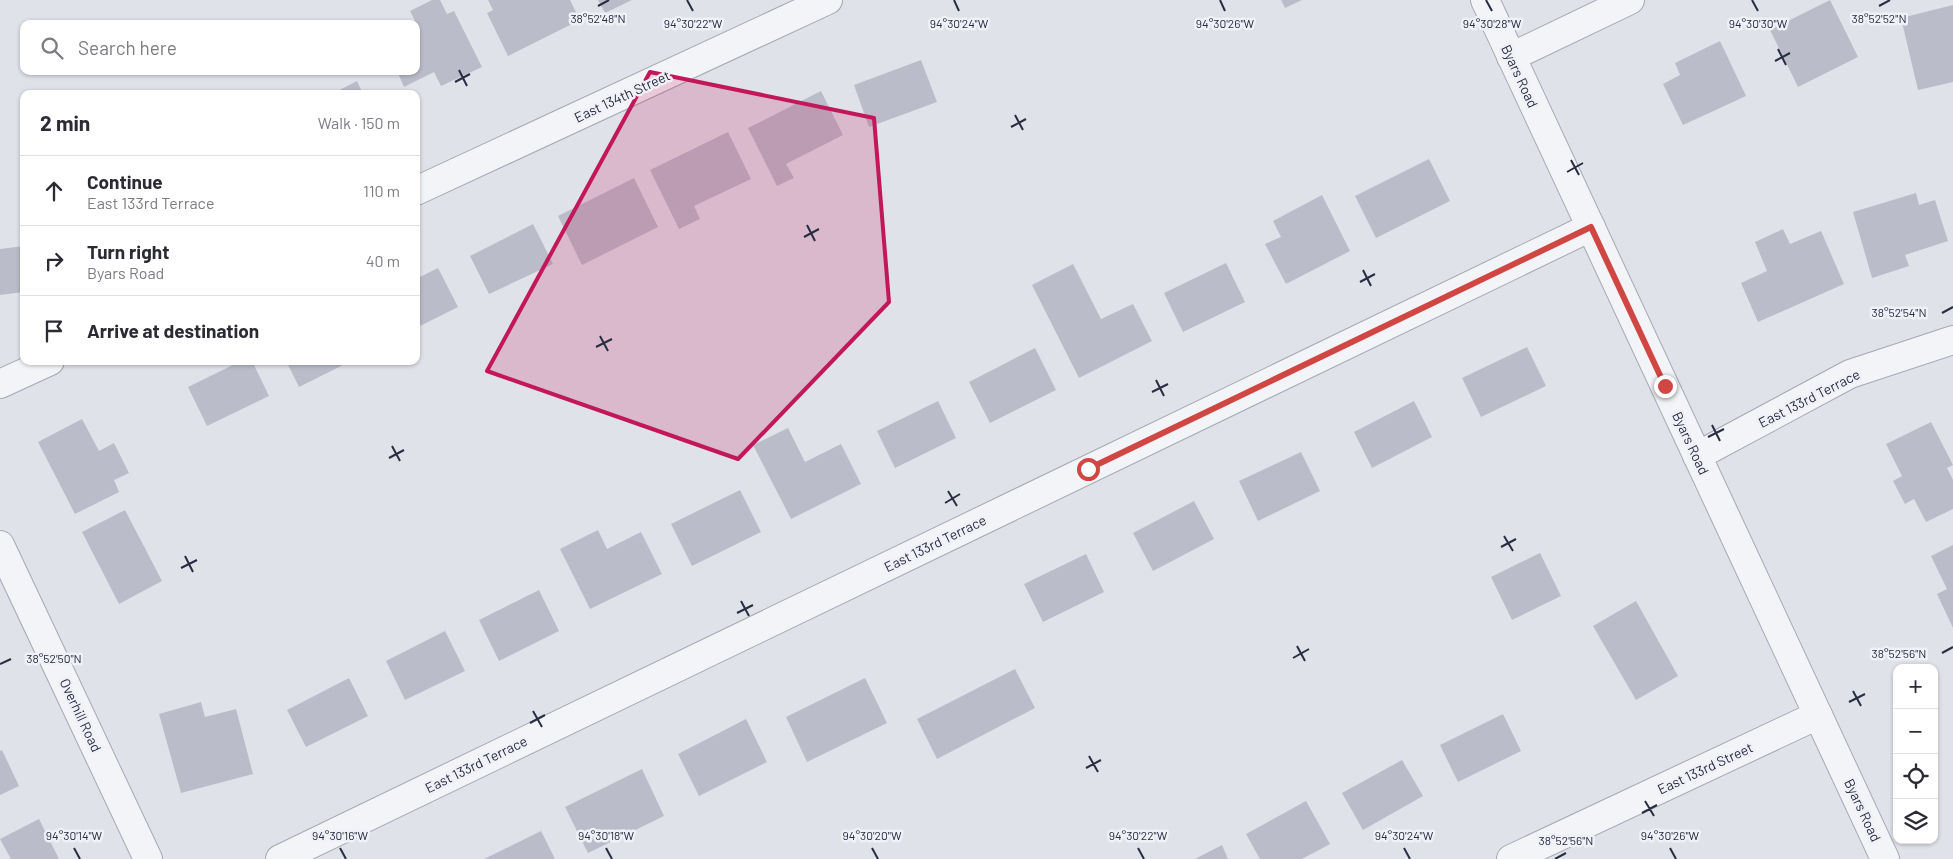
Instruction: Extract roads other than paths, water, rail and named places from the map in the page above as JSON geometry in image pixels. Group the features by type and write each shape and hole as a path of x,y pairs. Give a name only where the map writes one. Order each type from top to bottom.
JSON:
{"street":[{"name":"East 134th Street","path":"420,189 828,0"},
{"name":"Byars Road","path":"1485,0 1885,859"},
{"path":"1511,57 1630,0"},
{"name":"East 133rd Terrace","path":"280,859 1591,227"},
{"name":"East 133rd Terrace","path":"1697,456 1850,374 1953,340"},
{"path":"0,384 41,365"},
{"name":"Overhill Road","path":"0,544 148,859"},
{"name":"East 133rd Street","path":"1511,859 1818,715"}]}
